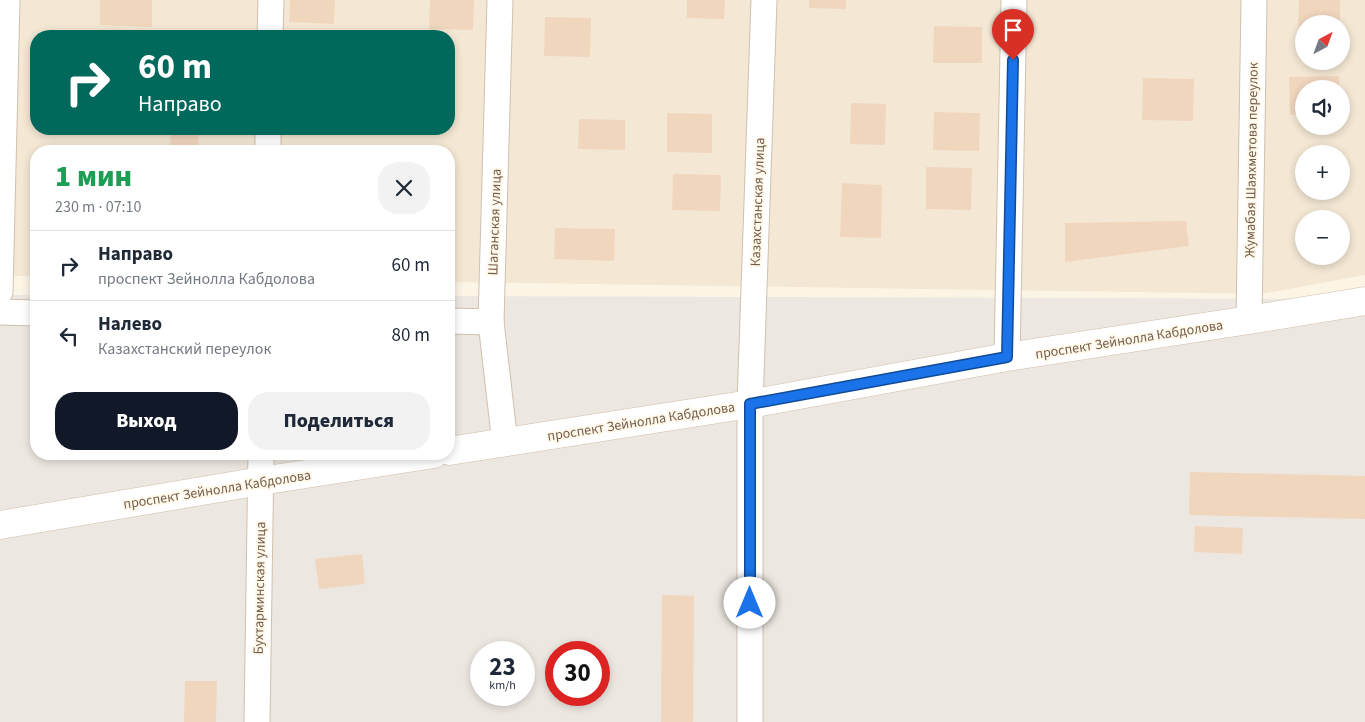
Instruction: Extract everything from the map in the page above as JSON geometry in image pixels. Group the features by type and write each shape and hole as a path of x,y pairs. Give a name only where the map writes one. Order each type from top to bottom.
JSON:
{"main road":[{"name":"проспект Зейнолла Кабдолова","path":"455,451 750,404 1007,357 1365,301"},
{"name":"проспект Зейнолла Кабдолова","path":"0,526 396,460"}],"street":[{"path":"0,292 7,0"},
{"path":"270,30 271,0"},
{"name":"Шаганская улица","path":"500,0 492,322 505,443"},
{"name":"Казахстанская улица","path":"750,722 750,404 764,0"},
{"path":"1007,357 1014,0"},
{"name":"Жумабая Шаяхметова переулок","path":"1249,320 1254,0"},
{"path":"0,312 30,313"},
{"path":"455,321 492,322"},
{"name":"Бухтарминская улица","path":"257,722 261,460"}],"shaded area":[{"path":"0,0 1365,0 1365,275 1262,294 455,282 455,145 30,145 30,276 0,276"},
{"path":"0,295 30,295 30,460 455,460 455,296 1365,299 1365,722 0,722"}],"building":[{"path":"100,0 152,0 152,27 100,25"},
{"path":"290,0 335,0 334,24 289,22"},
{"path":"430,0 474,0 473,30 429,29"},
{"path":"687,0 725,0 724,19 687,18"},
{"path":"809,0 846,0 846,9 809,8"},
{"path":"1299,0 1340,0 1340,15 1298,15"},
{"path":"545,17 591,18 590,57 544,56"},
{"path":"934,26 982,27 982,63 933,63"},
{"path":"1339,76 1339,80 1295,80 1295,115 1290,115 1289,77"},
{"path":"1143,78 1194,79 1193,121 1142,120"},
{"path":"851,103 886,104 885,145 850,144"},
{"path":"934,112 980,113 979,151 933,150"},
{"path":"667,113 712,114 712,153 667,152"},
{"path":"579,119 625,120 625,150 578,149"},
{"path":"171,135 199,135 198,145 170,145"},
{"path":"926,167 972,168 971,210 926,209"},
{"path":"673,174 721,175 720,211 672,210"},
{"path":"842,183 882,185 881,238 840,237"},
{"path":"1186,221 1189,246 1065,262 1065,223"},
{"path":"555,228 615,229 614,261 554,259"},
{"path":"1190,472 1365,476 1365,519 1189,515"},
{"path":"1195,526 1243,528 1242,554 1194,552"},
{"path":"362,554 365,584 319,589 315,559"},
{"path":"662,595 694,596 693,722 661,722"},
{"path":"185,681 217,681 216,722 184,722"}],"route":[{"path":"750,603 750,404 1007,357 1013,60"}]}
